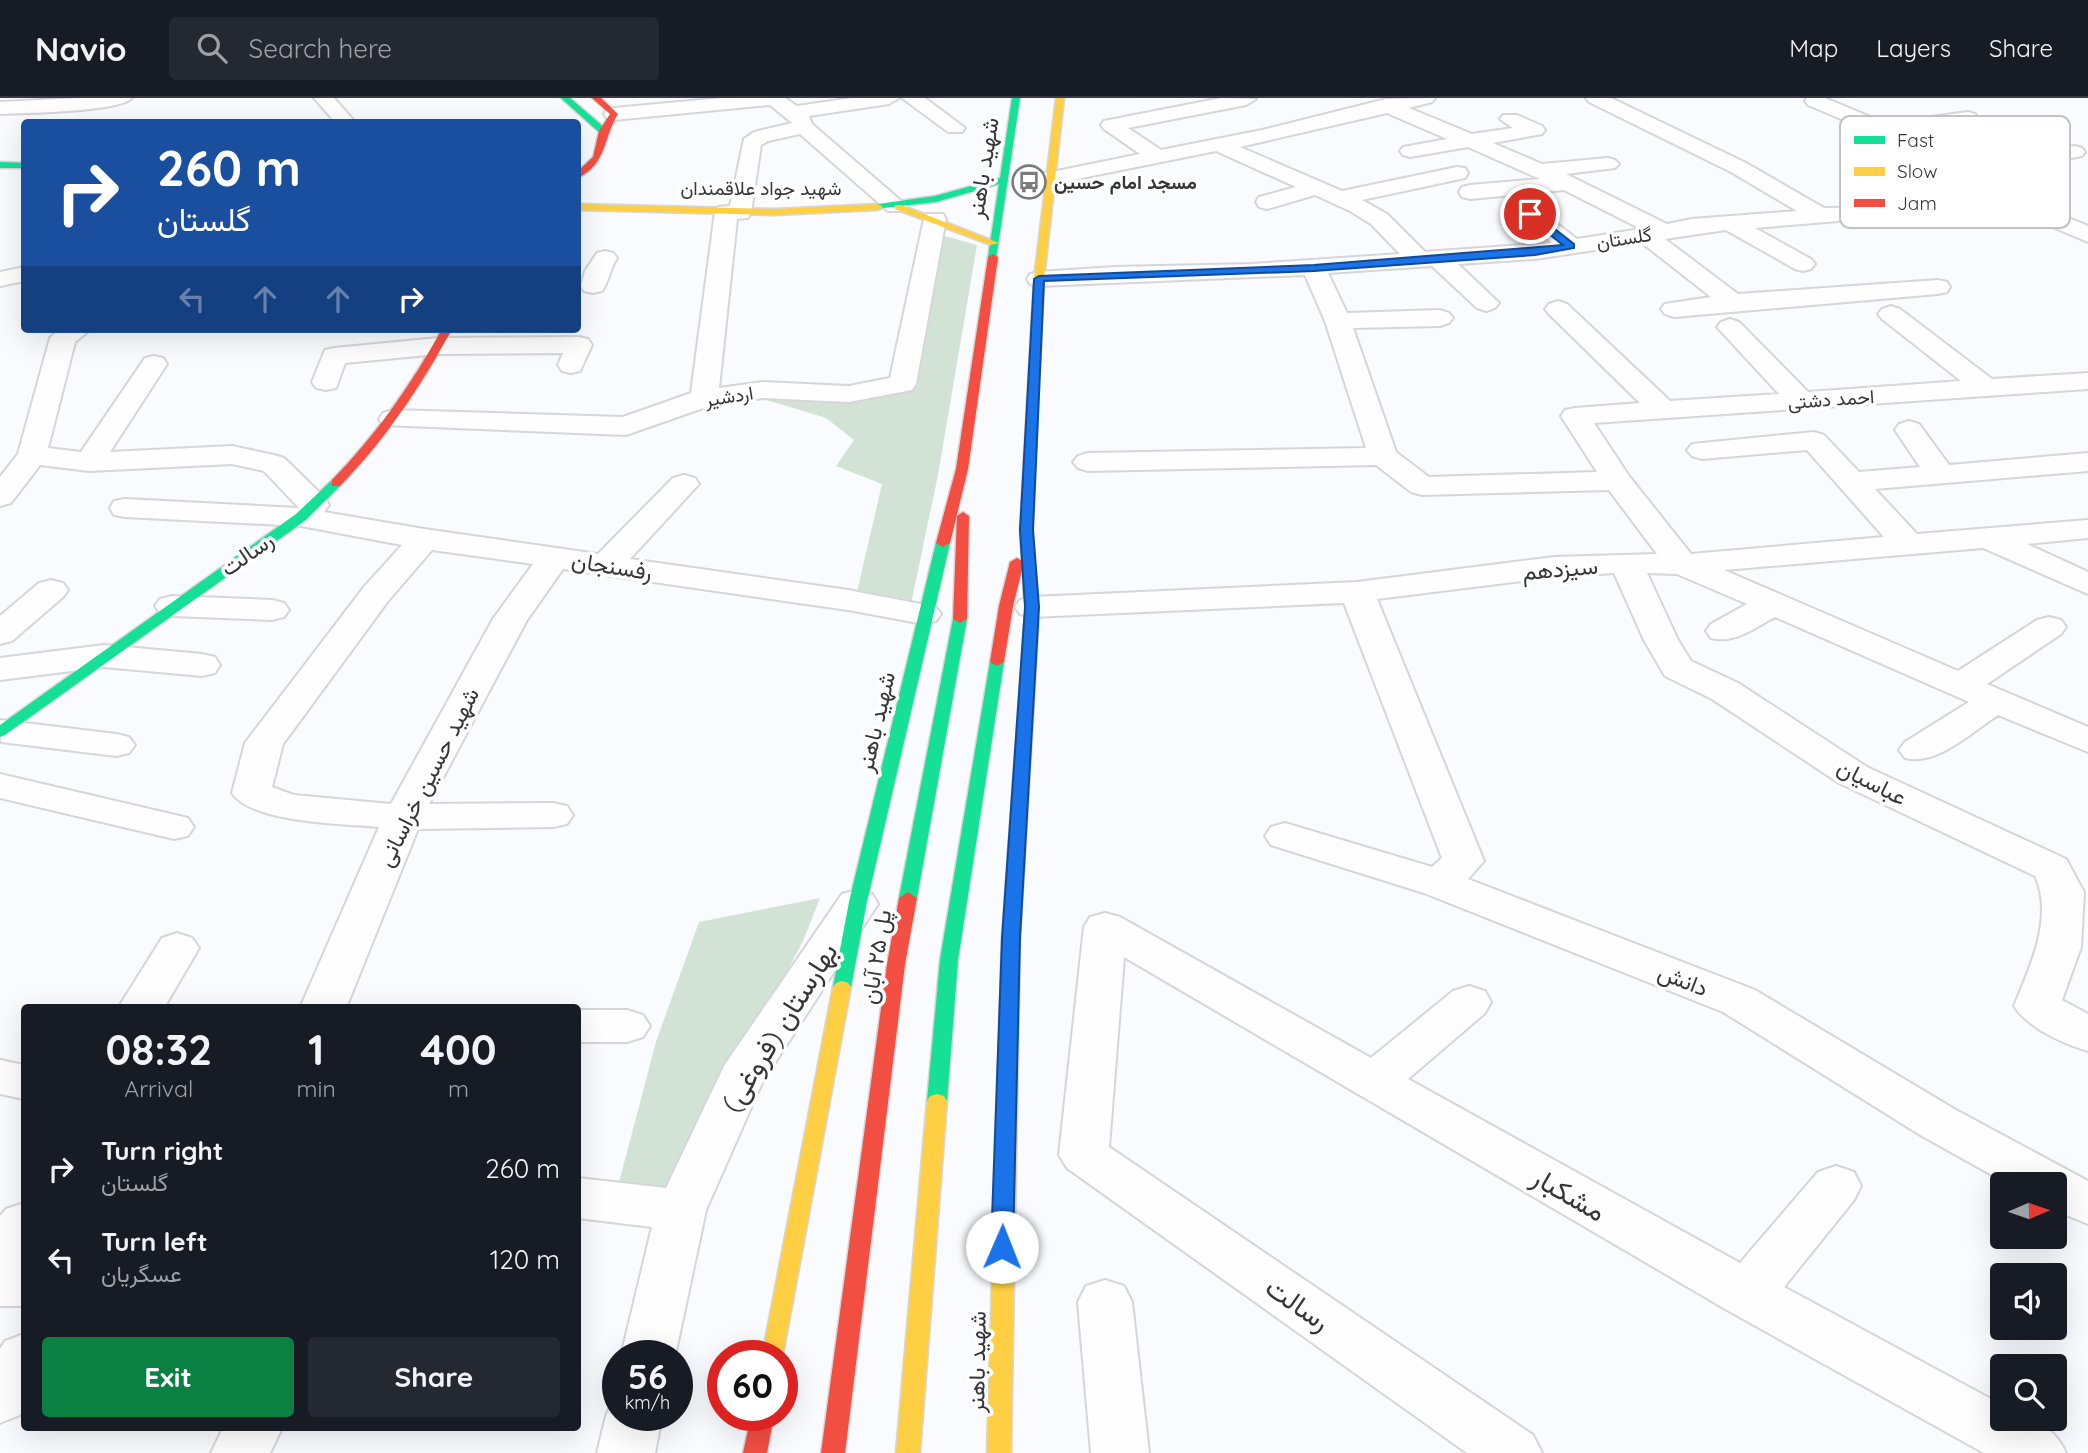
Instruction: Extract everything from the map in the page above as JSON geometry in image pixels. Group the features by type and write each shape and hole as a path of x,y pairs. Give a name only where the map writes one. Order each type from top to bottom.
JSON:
{"main road":[{"path":"565,98 603,131"},
{"path":"581,172 597,158 603,131 614,114 596,98"},
{"name":"شهید باهنر","path":"777,1340 858,902 924,614 962,469 1016,98"},
{"name":"شهید باهنر","path":"999,1453 1011,938 1032,607 1026,530 1039,279 1060,98"},
{"path":"581,161 597,158"},
{"path":"0,165 21,166"},
{"name":"شهید جواد علاقمندان","path":"581,207 784,213 896,206 950,196 1004,180"},
{"name":"شهید جواد علاقمندان","path":"581,193 626,207"},
{"name":"شهید جواد علاقمندان","path":"896,206 994,243"},
{"name":"رسالت","path":"0,732 307,511 369,451 413,391 442,338"},
{"name":"پل ۲۵ آبان","path":"833,1453 896,964 962,607 962,469"},
{"path":"908,1453 949,960 1006,606 1026,530"},
{"path":"755,1453 759,1431"}],"street":[{"path":"0,108 68,114 122,98"},
{"path":"324,98 341,119"},
{"path":"614,114 773,98 896,206"},
{"path":"704,398 733,212 751,143 798,120 889,98"},
{"path":"912,98 955,128"},
{"path":"1350,98 1391,106"},
{"path":"1052,178 1219,145 1425,98"},
{"path":"1596,98 1718,157 1794,198 1819,216"},
{"path":"1158,157 1111,125 1246,99"},
{"path":"1823,99 1857,116"},
{"name":"گلستان","path":"1391,106 1568,183 1655,233"},
{"path":"1410,151 1535,130 1510,119"},
{"path":"1219,145 1317,188 1341,206 1379,219 1400,241 1432,251 1486,303"},
{"path":"1541,171 1608,164"},
{"path":"1341,206 1457,173"},
{"path":"1470,192 1568,183"},
{"path":"1267,202 1317,188"},
{"path":"1530,214 1571,246"},
{"name":"گلستان","path":"1039,279 1314,268 1432,251 1535,252 1692,226 1840,216"},
{"name":"اردشیر","path":"393,419 626,426 704,398 763,390 849,394 902,384 934,219"},
{"path":"1730,223 1803,264"},
{"path":"2070,227 2088,235"},
{"path":"1655,233 1731,314 1801,401"},
{"path":"1400,241 1432,251"},
{"path":"1314,268 1338,321 1383,456 1422,485 1617,481 1682,564 2088,741"},
{"path":"0,279 21,275"},
{"path":"1674,309 1731,314 1938,287"},
{"path":"1558,309 1662,410"},
{"path":"1891,314 1986,388"},
{"path":"1338,321 1440,318"},
{"path":"0,497 32,455 63,338 71,333"},
{"path":"326,382 334,356 442,338 579,345 571,365"},
{"path":"89,463 154,364"},
{"name":"احمد دشتی","path":"1617,481 1574,416 2088,381"},
{"path":"1909,430 1941,475"},
{"path":"1702,450 1814,441 1909,545"},
{"path":"32,455 89,463 232,455 274,464 307,511"},
{"path":"1088,462 1383,456"},
{"path":"1851,482 2088,462"},
{"path":"605,566 684,484"},
{"name":"رفسنجان","path":"125,508 307,511 424,539 848,600 924,614"},
{"name":"سیزدهم","path":"1032,607 1357,592 1554,568 1626,563 1682,564 2088,529"},
{"path":"1989,538 2088,584"},
{"path":"424,539 376,594 264,743 251,793 288,807 403,817 553,816"},
{"name":"شهید حسین خراسانی","path":"325,1004 403,817 510,618 555,557"},
{"name":"عباسیان","path":"1626,563 1661,640 1678,668 1726,691 1853,775 2050,868 2063,892 2059,947 2037,1006 2088,1035"},
{"path":"0,634 51,590"},
{"path":"1357,592 1464,861 1438,883"},
{"path":"1723,631 1771,605"},
{"path":"172,606 272,610"},
{"path":"1960,686 2049,627"},
{"path":"0,669 104,656 202,664"},
{"path":"1918,750 1996,701"},
{"path":"0,732 116,745"},
{"path":"0,786 174,827"},
{"name":"دانش","path":"1285,836 1438,883 1739,1001 1939,1123 2030,1172"},
{"name":"بهارستان (فروغی)","path":"652,1340 681,1210 741,1078 858,902"},
{"name":"مشکبار","path":"1084,1155 1105,926 1746,1294 2037,1453"},
{"path":"143,1004 177,948"},
{"path":"1374,1082 1469,1002"},
{"path":"581,1026 627,1026"},
{"path":"0,1077 21,1081"},
{"name":"رسالت","path":"1084,1155 1513,1453"},
{"path":"1746,1294 1836,1186"},
{"name":"دانش","path":"2067,1192 2088,1204"},
{"path":"581,1198 681,1210"},
{"path":"0,1253 21,1228"},
{"path":"0,1283 21,1284"},
{"path":"1105,1302 1120,1453"},
{"path":"0,1398 21,1363"},
{"path":"240,1453 251,1431"},
{"path":"626,1453 631,1431"}],"green space":[{"path":"934,233 977,245 938,475 911,604 856,596 882,484 836,466 854,440 826,418 763,399 867,399 909,391 922,341"},
{"path":"820,898 804,939 673,1189 618,1186 656,1042 699,922"}],"traffic: fast":[{"path":"565,98 603,131"},
{"path":"993,257 1016,98"},
{"path":"0,165 21,166"},
{"path":"878,207 936,199 1004,180"},
{"path":"0,732 301,517 336,483"},
{"path":"842,987 858,902 943,543"},
{"path":"1007,1108 1011,938 1032,614"},
{"path":"908,898 960,619"},
{"path":"937,1101 949,960 997,662"}],"traffic: slow":[{"path":"1032,614 1026,530 1039,279 1060,98"},
{"path":"581,207 775,212 878,207"},
{"path":"898,207 994,243"},
{"path":"776,1340 842,987"},
{"path":"908,1453 937,1101"},
{"path":"999,1453 1007,1108"}],"traffic: jam":[{"path":"581,172 597,158 603,131 614,114 596,98"},
{"path":"943,543 962,469 993,257"},
{"path":"336,483 398,410 445,333"},
{"path":"960,619 963,516"},
{"path":"997,662 1006,606 1017,562"},
{"path":"833,1453 896,964 908,898"},
{"path":"755,1453 759,1431"}],"place":[{"name":"مسجد امام حسین","path":"1029,182"}],"route":[{"path":"1002,1247 1011,938 1032,607 1026,530 1039,279 1314,268 1535,252 1571,246 1530,214"}]}
